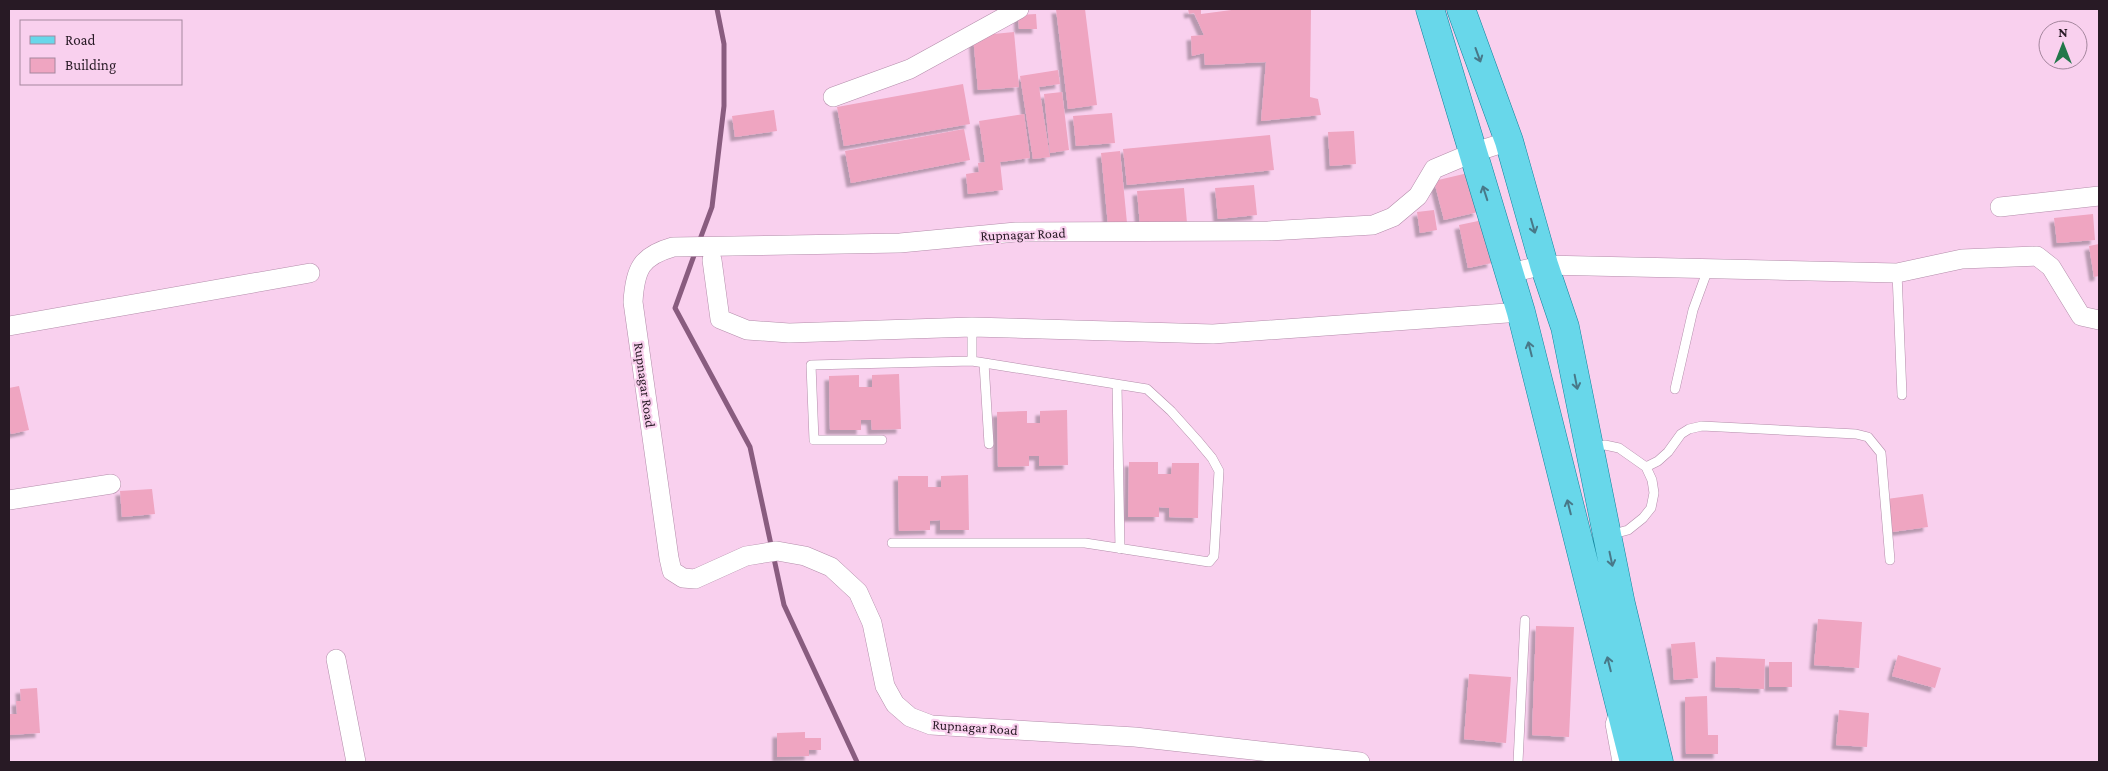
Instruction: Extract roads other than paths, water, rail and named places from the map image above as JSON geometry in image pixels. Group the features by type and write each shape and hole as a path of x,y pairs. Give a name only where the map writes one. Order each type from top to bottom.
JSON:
{"main road":[{"path":"1430,9 1521,312 1634,762"},
{"path":"1461,9 1509,141 1544,265 1565,327 1621,604 1659,762"}],"street":[{"path":"833,97 910,69 1019,9"},
{"name":"Rupnagar Road","path":"1360,762 1135,737 930,725 910,717 895,704 885,686 872,623 858,592 831,567 805,556 769,552 746,556 695,579 682,578 672,571 669,558 633,302 634,280 643,264 655,252 674,247 686,247 710,253 900,243 1016,232 1268,231 1373,225 1393,217 1418,196 1434,169 1472,153 1509,141"},
{"path":"2000,208 2099,196"},
{"path":"710,253 720,319 747,330 789,333 972,327 1213,334 1521,312"},
{"path":"1510,273 1544,265 1897,273 1962,259 2037,256 2051,267 2081,316 2099,320"},
{"path":"9,326 310,273"},
{"path":"9,500 111,484"},
{"path":"336,659 356,762"}],"lane":[{"path":"1675,389 1693,310 1708,269"},
{"path":"1897,273 1902,395"},
{"path":"972,327 972,361"},
{"path":"882,440 814,440 811,365 972,361 1146,390 1171,411 1198,440 1219,471 1214,556 1209,562 1085,543 892,543"},
{"path":"984,363 989,444"},
{"path":"1117,385 1120,549"},
{"path":"1646,467 1668,452 1681,434 1689,429 1702,426 1856,434 1868,437 1880,453 1890,560"},
{"path":"1589,448 1605,445 1619,448 1646,467 1652,480 1654,493 1651,508 1643,518 1628,530 1617,533"},
{"path":"1518,762 1525,620"},
{"path":"1616,762 1610,724 1617,699"}],"waterway":[{"path":"699,242 712,207 724,106 724,44 717,9"},
{"path":"696,250 675,308 750,447 784,605 857,762"}]}
